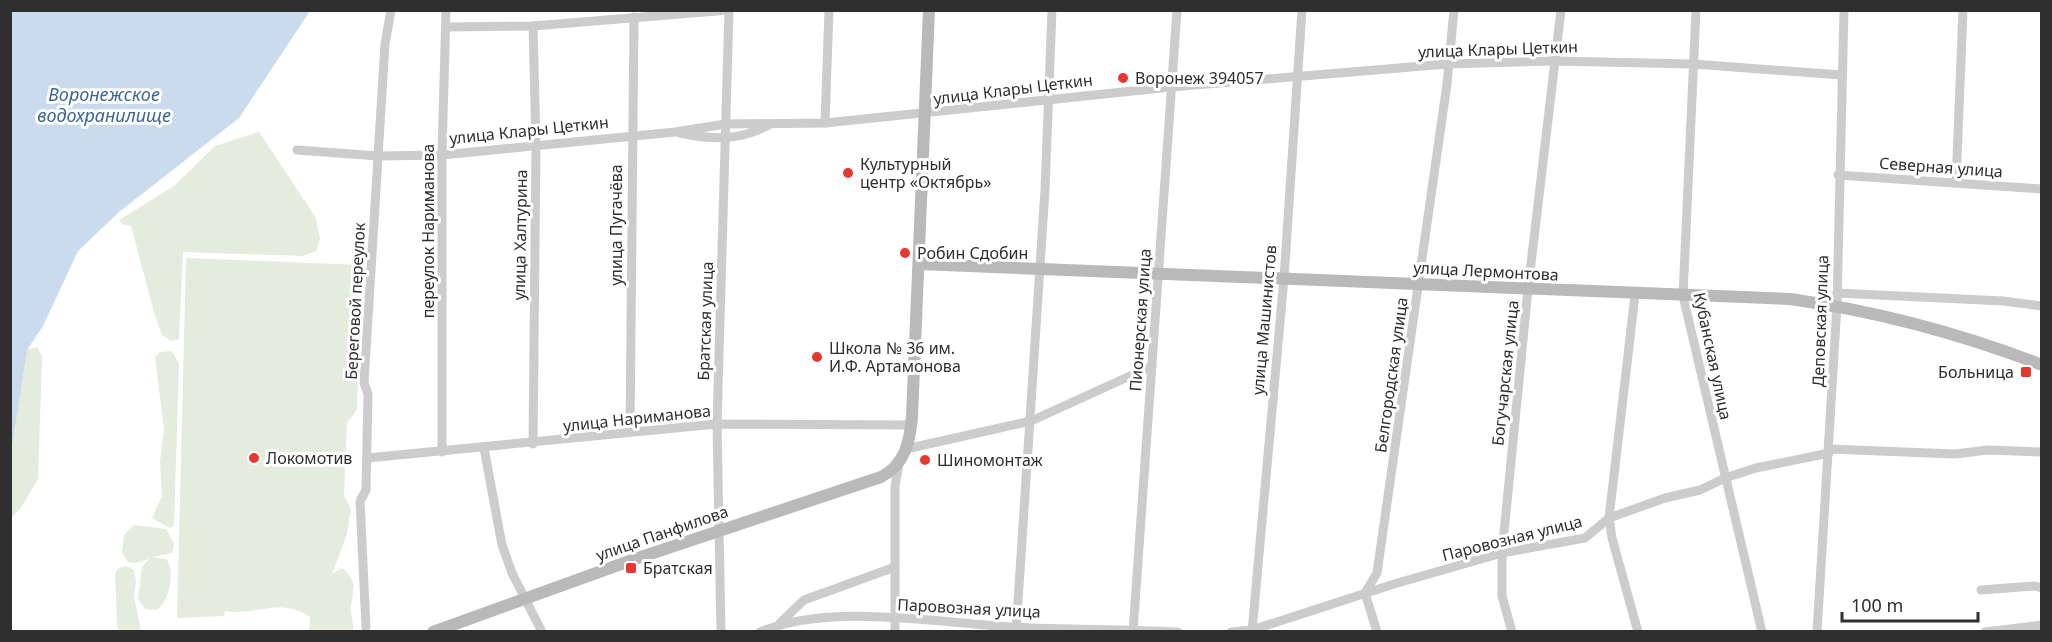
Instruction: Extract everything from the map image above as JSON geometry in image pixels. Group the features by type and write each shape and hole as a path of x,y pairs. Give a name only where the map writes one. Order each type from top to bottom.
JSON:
{"street":[{"name":"Береговой переулок","path":"366,627 360,501 366,490 368,394 364,383 385,45 391,10"},
{"name":"переулок Нариманова","path":"442,452 442,155 446,10"},
{"path":"447,27 533,26 729,10"},
{"name":"Братская улица","path":"721,631 721,530 717,424 729,10"},
{"path":"825,123 829,10"},
{"path":"895,632 895,486 911,424 929,10"},
{"path":"1016,629 1047,163 1052,10"},
{"name":"Пионерская улица","path":"1133,630 1177,10"},
{"name":"улица Машинистов","path":"1251,631 1284,278 1302,10"},
{"name":"Белгородская улица","path":"1365,593 1377,573 1420,284 1447,84 1447,64 1454,10"},
{"name":"Богучарская улица","path":"1512,632 1502,596 1502,553 1528,289 1561,10"},
{"name":"Кубанская улица","path":"1696,10 1683,296 1762,632"},
{"name":"Деповская улица","path":"1817,632 1837,299 1838,176 1844,10"},
{"path":"1956,183 1963,10"},
{"name":"улица Пугачёва","path":"630,432 631,134 634,17"},
{"name":"улица Халтурина","path":"533,26 536,144 533,444"},
{"name":"улица Клары Цеткин","path":"297,150 378,156 442,155 631,134 675,132 726,124 825,123 924,115 1048,99 1447,64 1555,61 1693,64 1841,75"},
{"path":"675,132 726,139 752,135 771,124"},
{"name":"Северная улица","path":"1838,176 2042,189"},
{"name":"улица Лермонтова","path":"919,264 1159,272 1635,295 1837,299 2042,365"},
{"path":"1635,295 1609,518 1611,538 1638,632"},
{"path":"1837,299 2003,301 2042,306"},
{"path":"906,449 1031,421 1152,366"},
{"name":"улица Нариманова","path":"367,458 533,444 717,424 911,424"},
{"path":"484,448 502,544 512,573 542,632"},
{"name":"Паровозная улица","path":"1232,632 1251,631 1365,593 1502,553 1585,538 1609,518 1665,498 1700,490 1725,478 1756,468 1829,451 1955,454 1988,450 2042,452"},
{"name":"улица Панфилова","path":"433,632 721,530 881,477 899,464"},
{"path":"881,477 895,486"},
{"path":"773,632 804,600 895,567"},
{"path":"1377,573 1394,584"},
{"path":"1981,590 2042,588"},
{"path":"1365,593 1377,632"},
{"name":"Паровозная улица","path":"760,632 780,623 842,616 1016,629 1178,632"},
{"path":"1985,632 2042,625"}],"green space":[{"path":"259,132 316,218 320,239 316,251 303,256 183,252 179,339 171,341 162,335 154,312 131,226 122,224 119,220 174,186 215,146"},
{"path":"186,258 361,265 357,410 347,423 344,496 351,509 347,534 332,574 342,568 353,582 351,607 354,631 309,631 310,617 289,608 225,611 224,616 177,618"},
{"path":"37,347 42,356 38,479 20,509 11,518 11,453 26,350"},
{"path":"172,351 179,364 174,526 170,528 152,518 162,496 160,461 164,429 155,357 160,352"},
{"path":"134,525 166,529 174,544 172,553 152,557 166,559 171,578 165,600 157,610 145,609 138,599 142,567 149,559 135,563 128,562 122,552 124,535"},
{"path":"126,566 134,570 136,581 134,597 141,631 119,631 117,625 115,573 119,568"}],"water":[{"name":"Воронежское водохранилище","path":"11,10 310,11 239,118 119,212 78,251 43,326 27,350 11,453"}],"place":[{"name":"Воронеж 394057","path":"1123,78"},
{"name":"Культурный центр «Октябрь»","path":"848,173"},
{"name":"Робин Сдобин","path":"905,253"},
{"name":"Школа № 36 им. И.Ф. Артамонова","path":"817,357"},
{"name":"Больница","path":"2026,372"},
{"name":"Локомотив","path":"254,458"},
{"name":"Шиномонтаж","path":"925,460"},
{"name":"Братская","path":"631,568"}]}
